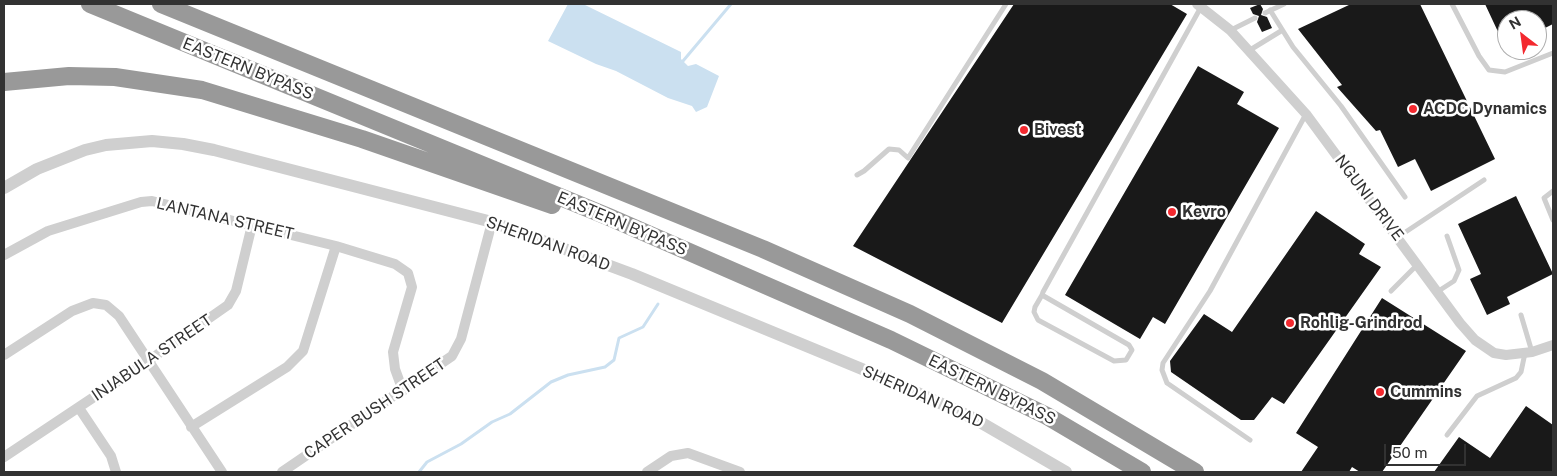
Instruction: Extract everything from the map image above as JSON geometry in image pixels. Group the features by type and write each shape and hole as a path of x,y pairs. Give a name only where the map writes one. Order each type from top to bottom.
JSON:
{"highway":[{"name":"EASTERN BYPASS","path":"90,4 609,217 890,340 1047,416 1142,472"},
{"name":"EASTERN BYPASS","path":"160,4 763,249 910,314 1042,381 1195,472"},
{"path":"4,82 69,76 115,77 202,90 362,139 536,200 609,217"}],"street":[{"name":"NGUNI DRIVE","path":"1199,5 1230,30 1250,50 1306,114 1398,237 1437,293 1460,323 1485,348 1494,353 1506,355 1529,353 1553,345"},
{"name":"SHERIDAN ROAD","path":"4,188 37,169 84,150 125,142 160,142 214,150 492,222 632,274 891,381 973,418 1066,472"},
{"name":"LANTANA STREET","path":"4,255 48,231 141,202 161,202 336,246 395,264 403,268 411,279 412,287 393,360 402,392"},
{"name":"CAPER BUSH STREET","path":"282,472 444,363 457,349 492,222"},
{"name":"INJABULA STREET","path":"4,457 148,361 217,313 234,298 252,225"},
{"path":"191,427 288,367 303,351 336,246"},
{"path":"4,355 72,311 93,304 106,305 119,316 222,472"},
{"path":"79,408 111,456 116,472"},
{"path":"647,472 671,456 688,453 740,472"}],"lane":[{"path":"857,175 889,149 899,150 908,158 1006,4"},
{"path":"1284,4 1267,11 1341,106 1405,196"},
{"path":"1452,4 1479,56 1489,70 1505,72 1553,52"},
{"path":"1042,295 1129,345 1132,350 1126,360 1114,361 1038,320 1034,312 1042,295 1199,5"},
{"path":"1230,30 1255,18"},
{"path":"1250,50 1282,31"},
{"path":"1250,440 1167,384 1162,370 1163,363 1210,291 1306,114"},
{"path":"1398,237 1484,180"},
{"path":"1553,191 1544,198 1553,220"},
{"path":"1437,293 1454,281 1459,270 1447,236"},
{"path":"1391,291 1417,264"},
{"path":"1447,435 1477,396 1516,378 1521,372 1529,353 1521,315"}],"water":[{"path":"568,4 583,4 681,52 681,59 688,66 696,64 719,76 707,107 696,112 692,106 668,98 616,71 596,64 548,41"}],"building":[{"name":"Bivest","path":"1014,4 1170,4 1187,14 1002,323 853,246"},
{"path":"1260,4 1263,9 1261,15 1267,17 1272,28 1262,32 1257,22 1259,16 1253,14 1250,8"},
{"name":"ACDC Dynamics","path":"1351,4 1420,4 1495,159 1431,191 1415,159 1398,167 1380,130 1376,131 1337,87 1342,85 1298,29"},
{"path":"1485,4 1553,4 1553,24 1547,27 1547,10 1497,10 1497,30"},
{"name":"Kevro","path":"1198,66 1244,92 1237,104 1279,128 1165,324 1153,317 1140,339 1065,295"},
{"path":"1516,196 1553,274 1507,297 1510,304 1487,315 1470,279 1481,274 1458,224"},
{"name":"Rohlig-Grindrod","path":"1316,211 1365,244 1359,254 1381,267 1284,404 1272,397 1254,420 1241,420 1171,372 1170,361 1204,314 1232,332"},
{"name":"Cummins","path":"1382,298 1466,351 1382,472 1360,472 1352,467 1349,472 1301,472 1318,447 1296,433"},
{"path":"1526,406 1553,425 1553,472 1434,472 1459,437 1490,458"}],"waterway":[{"path":"683,61 731,4"},
{"path":"419,472 427,462 461,444 492,422 510,414 551,382 568,375 605,367 614,360 619,338 643,327 658,304"}],"place":[{"name":"ACDC Dynamics","path":"1413,109"},
{"name":"Bivest","path":"1024,130"},
{"name":"Kevro","path":"1172,212"},
{"name":"Rohlig-Grindrod","path":"1290,323"},
{"name":"Cummins","path":"1380,392"}]}
